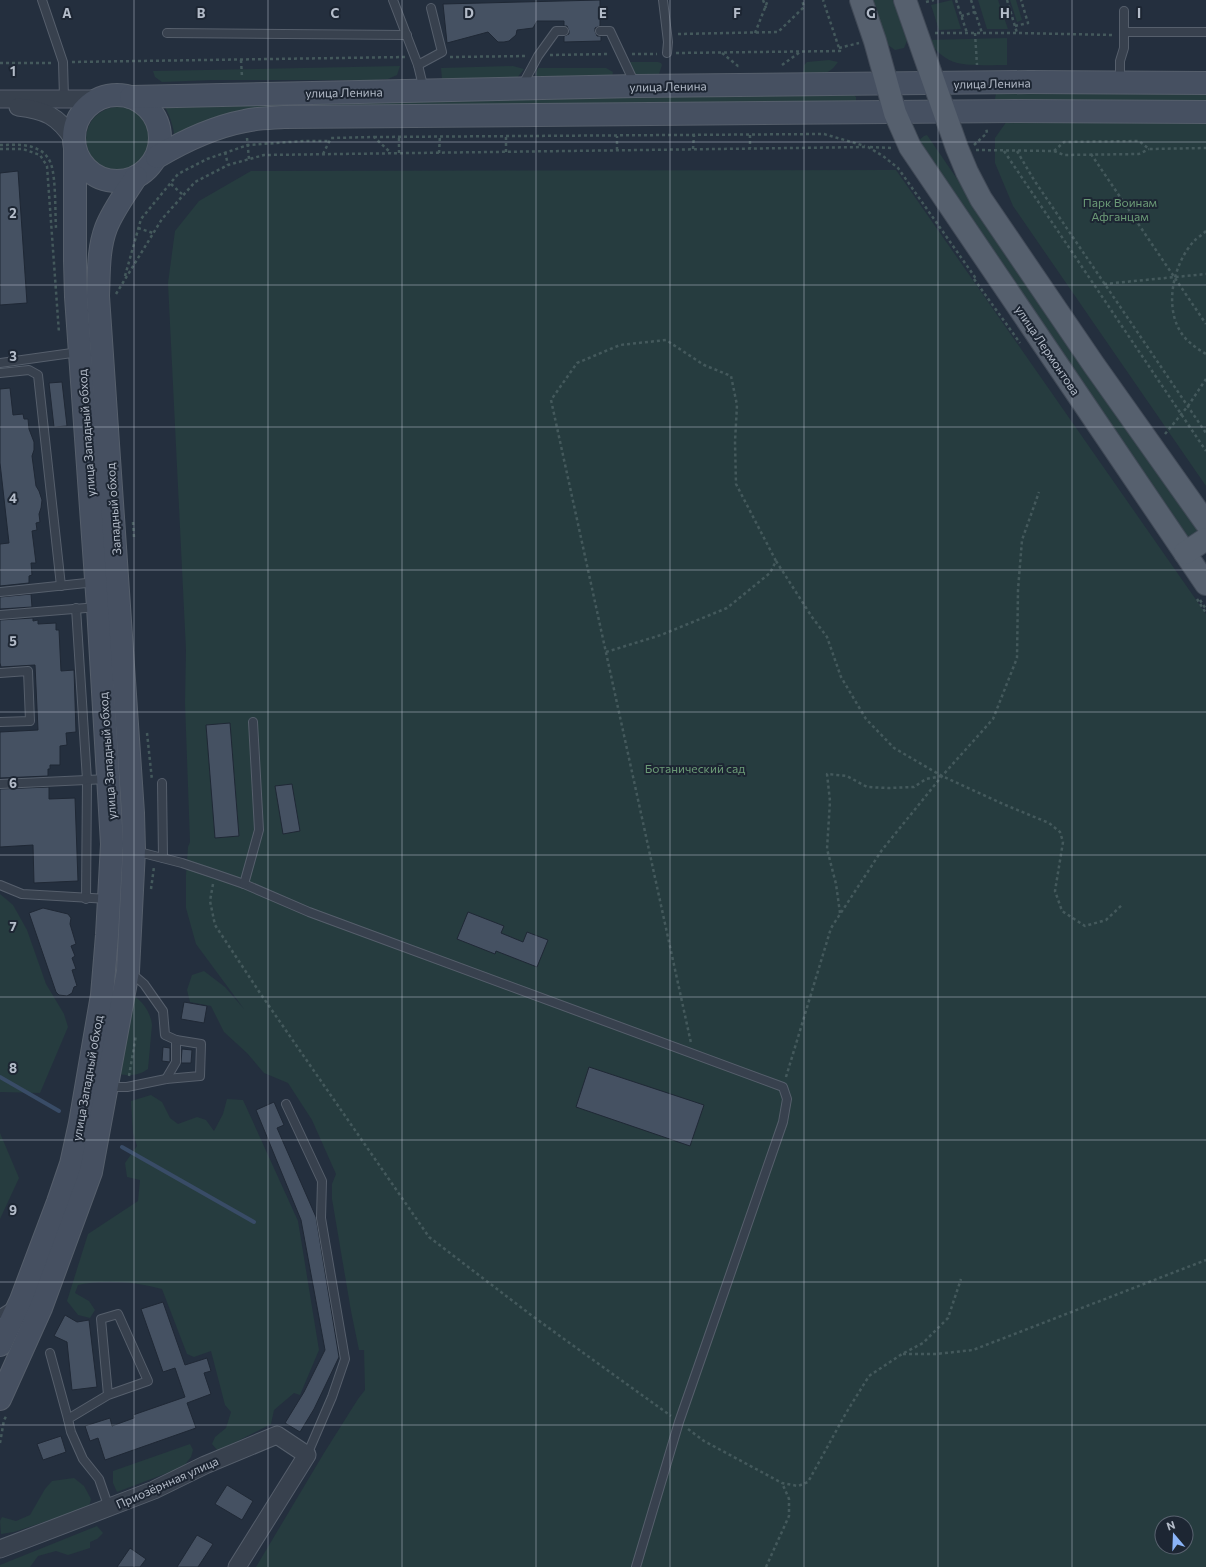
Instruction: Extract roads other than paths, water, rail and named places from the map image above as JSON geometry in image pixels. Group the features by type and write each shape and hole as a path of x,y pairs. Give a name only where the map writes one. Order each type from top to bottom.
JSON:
{"main road":[{"name":"улица Лермонтова","path":"861,0 875,41 895,112 910,147 1206,584"},
{"path":"916,1 934,83 964,166 981,199 1206,523"},
{"name":"улица Ленина","path":"131,97 636,86 1029,82 1206,83"},
{"path":"114,95 131,97 144,103 154,114 160,128 161,142 157,157 148,169 136,177 122,182 107,181 93,175 82,165 74,145 76,122 85,108 99,99 114,95"},
{"name":"улица Ленина","path":"157,157 193,137 229,125 245,121 284,117 895,112 1206,112"},
{"name":"улица Западный обход","path":"0,1345 21,1300 71,1164 102,995 110,899 112,844 109,779 80,352 75,261 74,145"},
{"name":"Западный обход","path":"134,850 131,767 98,296 99,260 106,228 124,195 136,177"},
{"path":"1185,553 1206,539"},
{"name":"улица Западный обход","path":"0,1399 42,1308 91,1172 128,971 134,850"}],"street":[{"path":"0,99 99,99"},
{"path":"0,105 36,109 50,115 65,127 74,145"},
{"name":"Приозёрнная улица","path":"0,1549 154,1490 205,1464 277,1435 307,1455"},
{"path":"237,1567 307,1455"}],"lane":[{"path":"42,0 62,62 64,98"},
{"path":"393,0 418,65 424,91"},
{"path":"663,0 667,34 667,54"},
{"path":"418,65 442,52 431,8"},
{"path":"1120,83 1120,61 1124,48 1124,11"},
{"path":"521,89 538,56 556,31 564,31"},
{"path":"600,31 610,31 636,86"},
{"path":"1124,33 1206,32"},
{"path":"166,33 407,35"},
{"path":"0,363 80,352"},
{"path":"0,373 29,370 38,375 61,586"},
{"path":"0,592 96,582"},
{"path":"0,615 98,606"},
{"path":"76,608 86,780 86,898"},
{"path":"0,673 28,671 30,721 0,722"},
{"path":"244,884 259,830 253,722"},
{"path":"0,784 109,779"},
{"path":"162,782 163,858"},
{"path":"134,850 244,884 309,912 783,1087 787,1099 784,1122 679,1422 636,1567"},
{"path":"0,885 22,894 110,899"},
{"path":"107,1087 127,1087 166,1079 200,1076 201,1044 176,1040 165,1035 163,1011 144,984 128,971"},
{"path":"166,1079 176,1062 176,1040"},
{"path":"286,1104 322,1181 321,1218 345,1359 332,1398 307,1455"},
{"path":"0,1314 21,1300"},
{"path":"68,1419 108,1395 148,1382 118,1314 100,1319 108,1395"},
{"path":"50,1352 71,1432 83,1459 99,1479 109,1508"}],"waterway":[{"path":"0,1077 59,1111"},
{"path":"122,1147 254,1222"}],"park label":[{"name":"Парк Воинам Афганцам","path":"1120,209"},
{"name":"Ботанический сад","path":"695,768"}]}
